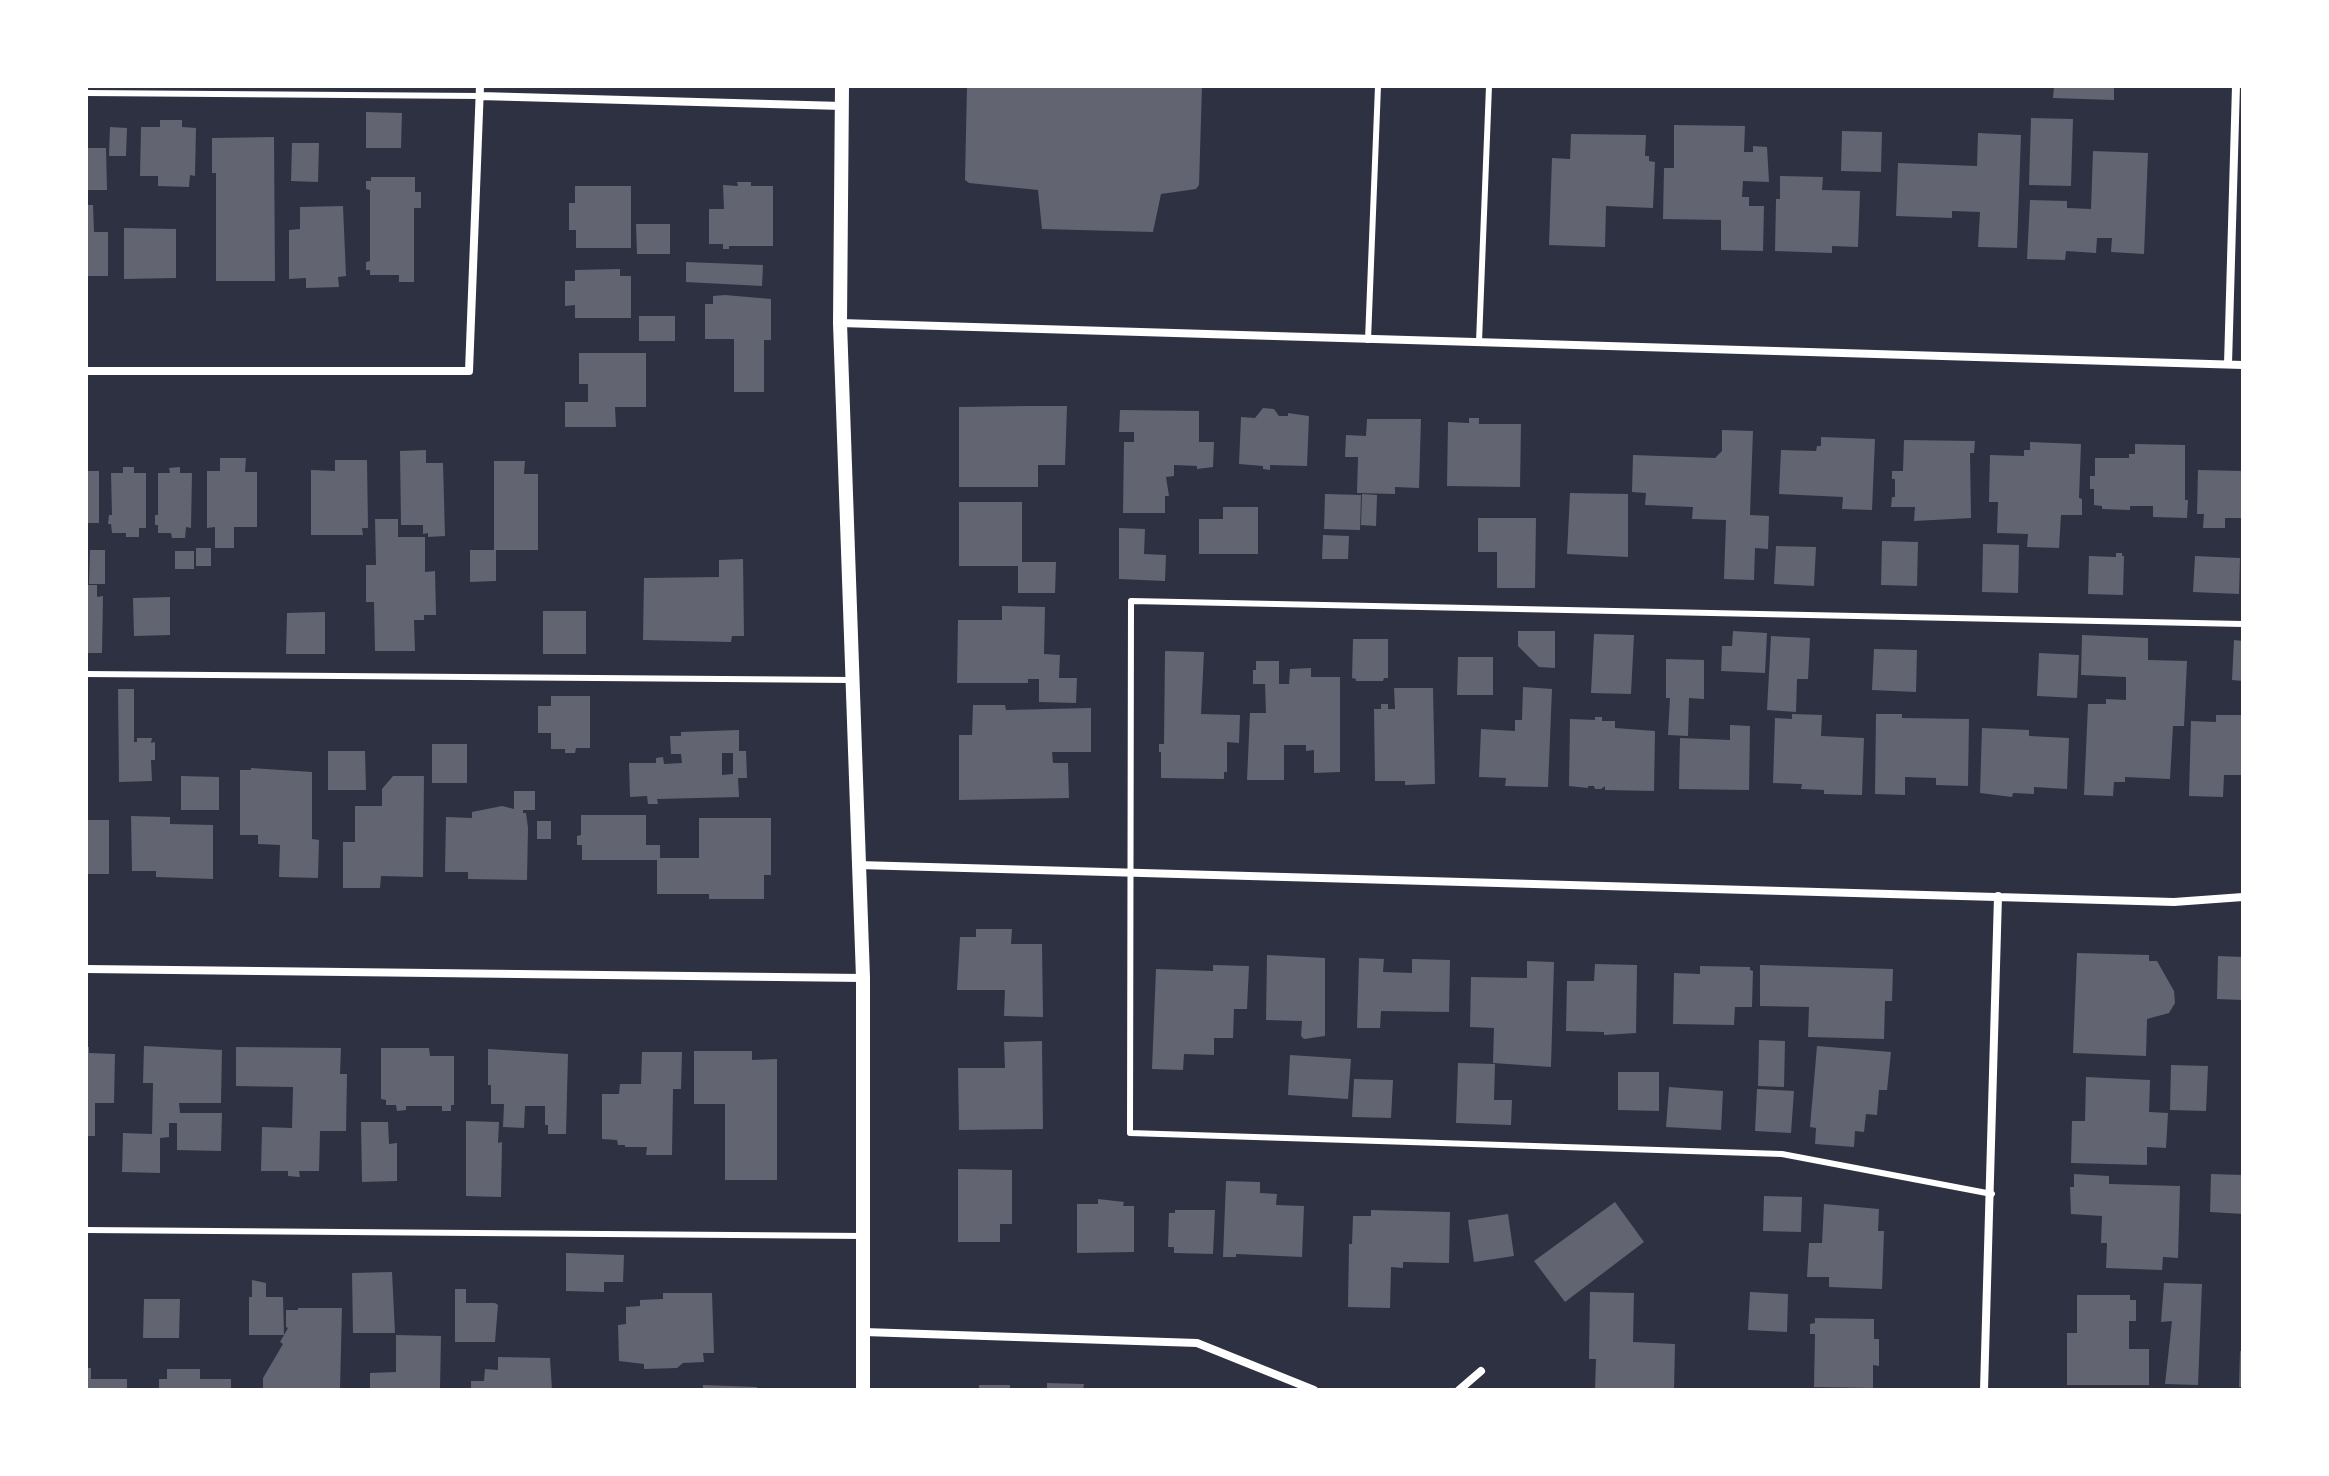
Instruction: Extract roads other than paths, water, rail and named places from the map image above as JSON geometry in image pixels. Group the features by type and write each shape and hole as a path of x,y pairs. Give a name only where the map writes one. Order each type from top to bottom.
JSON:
{"street":[{"path":"86,371 469,371 480,86"},
{"path":"842,86 840,323 863,978 863,1390"},
{"path":"2228,364 2236,86"},
{"path":"480,96 842,106"},
{"path":"840,323 2243,365"},
{"path":"858,865 2174,902 2243,897"},
{"path":"1984,1390 1992,1194 1998,896"},
{"path":"86,969 863,978"},
{"path":"864,1332 1197,1343 1314,1390"},
{"path":"1459,1390 1481,1371"}],"lane":[{"path":"1368,340 1378,86"},
{"path":"1479,342 1489,86"},
{"path":"86,93 480,96"},
{"path":"1992,1194 1782,1154 1130,1133 1131,601 2243,624"},
{"path":"86,674 852,680"},
{"path":"86,1230 864,1236"}]}
